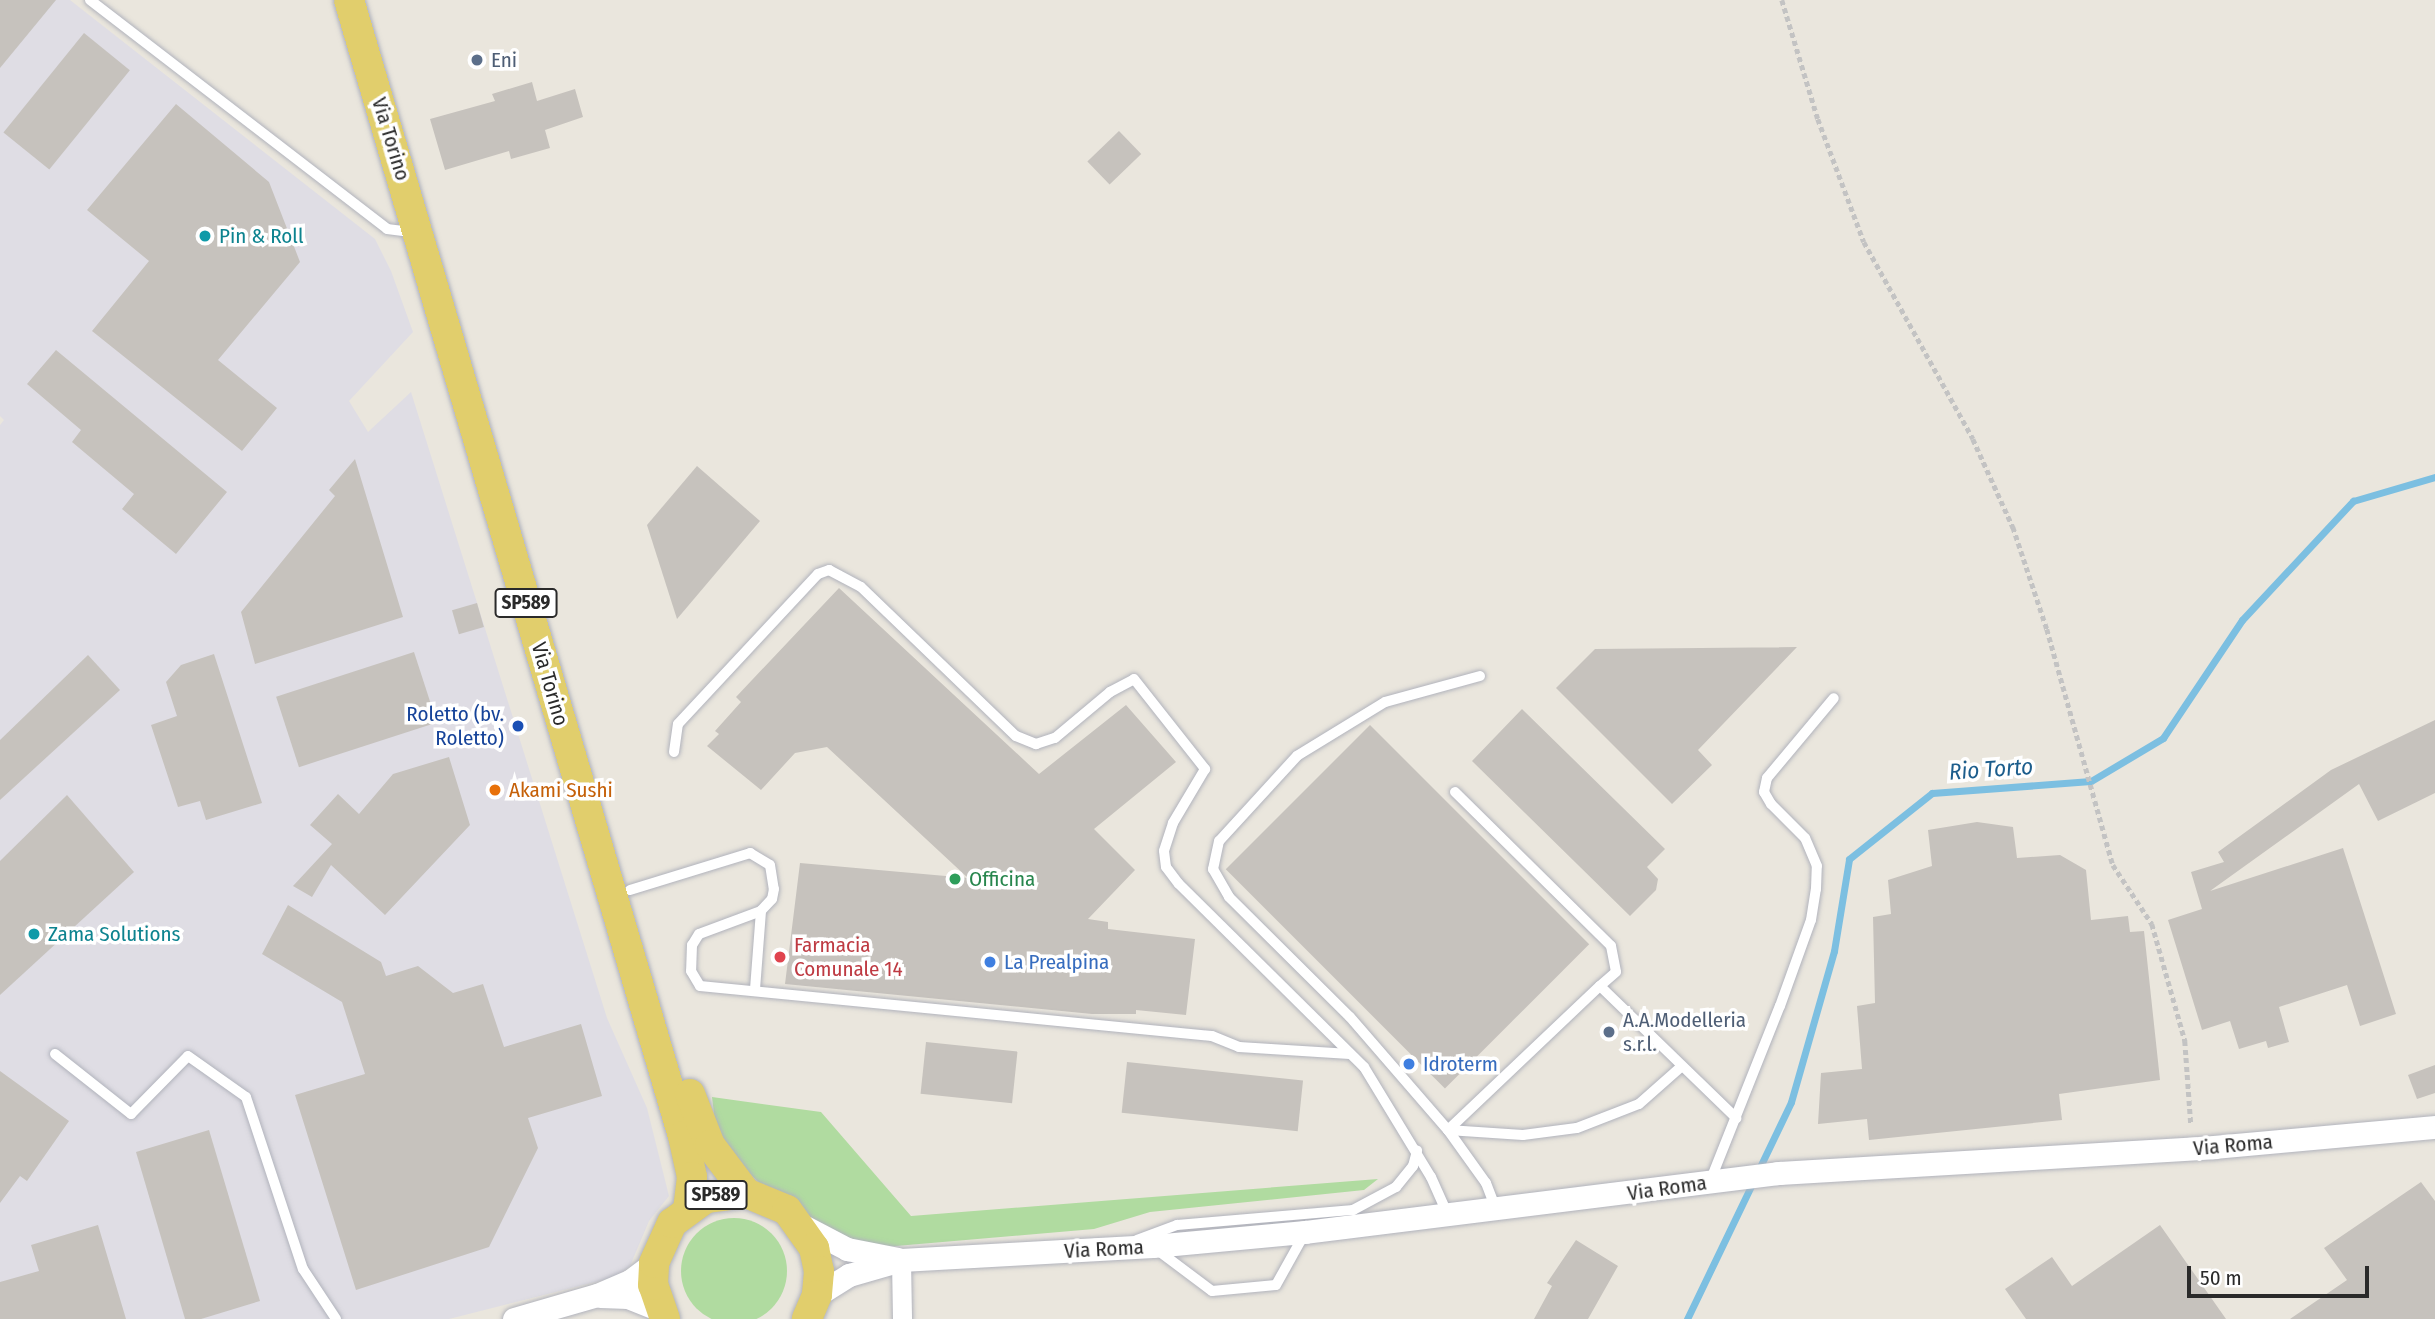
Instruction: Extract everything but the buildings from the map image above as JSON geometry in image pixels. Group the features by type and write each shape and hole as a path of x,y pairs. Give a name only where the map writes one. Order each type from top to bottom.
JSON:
{"main road":[{"name":"Via Torino","path":"349,0 683,1136 692,1177 688,1208"},
{"name":"Via Torino","path":"369,0 696,1113 722,1165 746,1193"},
{"name":"SP589","path":"663,1315 653,1285 654,1263 672,1223 688,1208 706,1198 746,1193 787,1210 803,1226"},
{"path":"803,1226 819,1271 812,1307"}],"street":[{"name":"Via Roma","path":"901,1260 1153,1246 1305,1232 1447,1213 1497,1211 1778,1173 2214,1147 2435,1127"},
{"path":"803,1226 848,1249 901,1260"},
{"path":"812,1307 849,1275 901,1260"},
{"path":"901,1260 902,1319"},
{"path":"514,1319 597,1295 630,1281 654,1263"},
{"path":"597,1295 628,1297 663,1315"}],"lane":[{"path":"90,0 387,229 418,232"},
{"path":"674,752 678,724 818,574 829,570 861,587 1016,736 1036,744 1055,738 1110,692 1134,679 1205,769 1172,824 1164,851 1166,867 1364,1067 1416,1151 1447,1213"},
{"path":"1480,676 1385,702 1297,756 1219,841 1213,869 1229,897 1350,1017 1448,1130 1486,1183 1497,1211"},
{"path":"1709,1183 1811,920 1816,889 1817,866 1805,838 1771,804 1764,792 1767,778 1834,698"},
{"path":"1448,1130 1615,972 1611,946 1455,792"},
{"path":"630,890 750,853 770,865 772,899 761,911 699,934 692,944 691,971 700,986 755,989 1212,1036 1239,1047 1350,1054"},
{"path":"755,989 761,911"},
{"path":"1600,986 1736,1118"},
{"path":"55,1054 131,1114 188,1056 246,1097 303,1269 336,1319"},
{"path":"1448,1130 1524,1135 1577,1128 1639,1104 1682,1066"},
{"path":"1120,1248 1177,1225 1353,1210 1396,1187 1413,1166 1416,1151"},
{"path":"1153,1246 1212,1291 1263,1287 1276,1285 1305,1232"}],"path":[{"path":"1782,0 1864,242 1973,439 2013,527 2047,629 2113,865 2152,924 2185,1041 2192,1130 2213,1129 2214,1147"}],"shaded area":[{"path":"0,0 70,0 375,239 391,271 413,332 349,401 368,432 411,392 607,1018 647,1108 669,1196 649,1221 630,1266 615,1277 449,1319 0,1319 0,425 4,420 0,416"}],"green space":[{"path":"712,1097 821,1112 911,1216 1378,1179 1364,1190 1150,1212 1094,1229 873,1248 841,1237 764,1187 734,1159 716,1130"},
{"path":"734,1218 754,1222 771,1234 783,1251 787,1271 783,1291 771,1308 754,1320 734,1324 714,1320 697,1308 685,1291 681,1271 685,1251 697,1234 714,1222"}],"waterway":[{"name":"Rio Torto","path":"1758,1171 1791,1102 1834,951 1849,859 1932,793 2091,781 2163,738 2242,620 2353,501 2435,477"},
{"name":"Rio Torto","path":"1687,1319 1753,1182"}],"place":[{"name":"Eni","path":"477,60"},
{"name":"Pin & Roll","path":"205,236"},
{"name":"Roletto (bv. Roletto)","path":"518,726"},
{"name":"Akami Sushi","path":"495,790"},
{"name":"Officina","path":"955,879"},
{"name":"Zama Solutions","path":"34,934"},
{"name":"Farmacia Comunale 14","path":"780,957"},
{"name":"La Prealpina","path":"990,962"},
{"name":"A.A.Modelleria s.r.l.","path":"1609,1032"},
{"name":"Idroterm","path":"1409,1064"}]}
